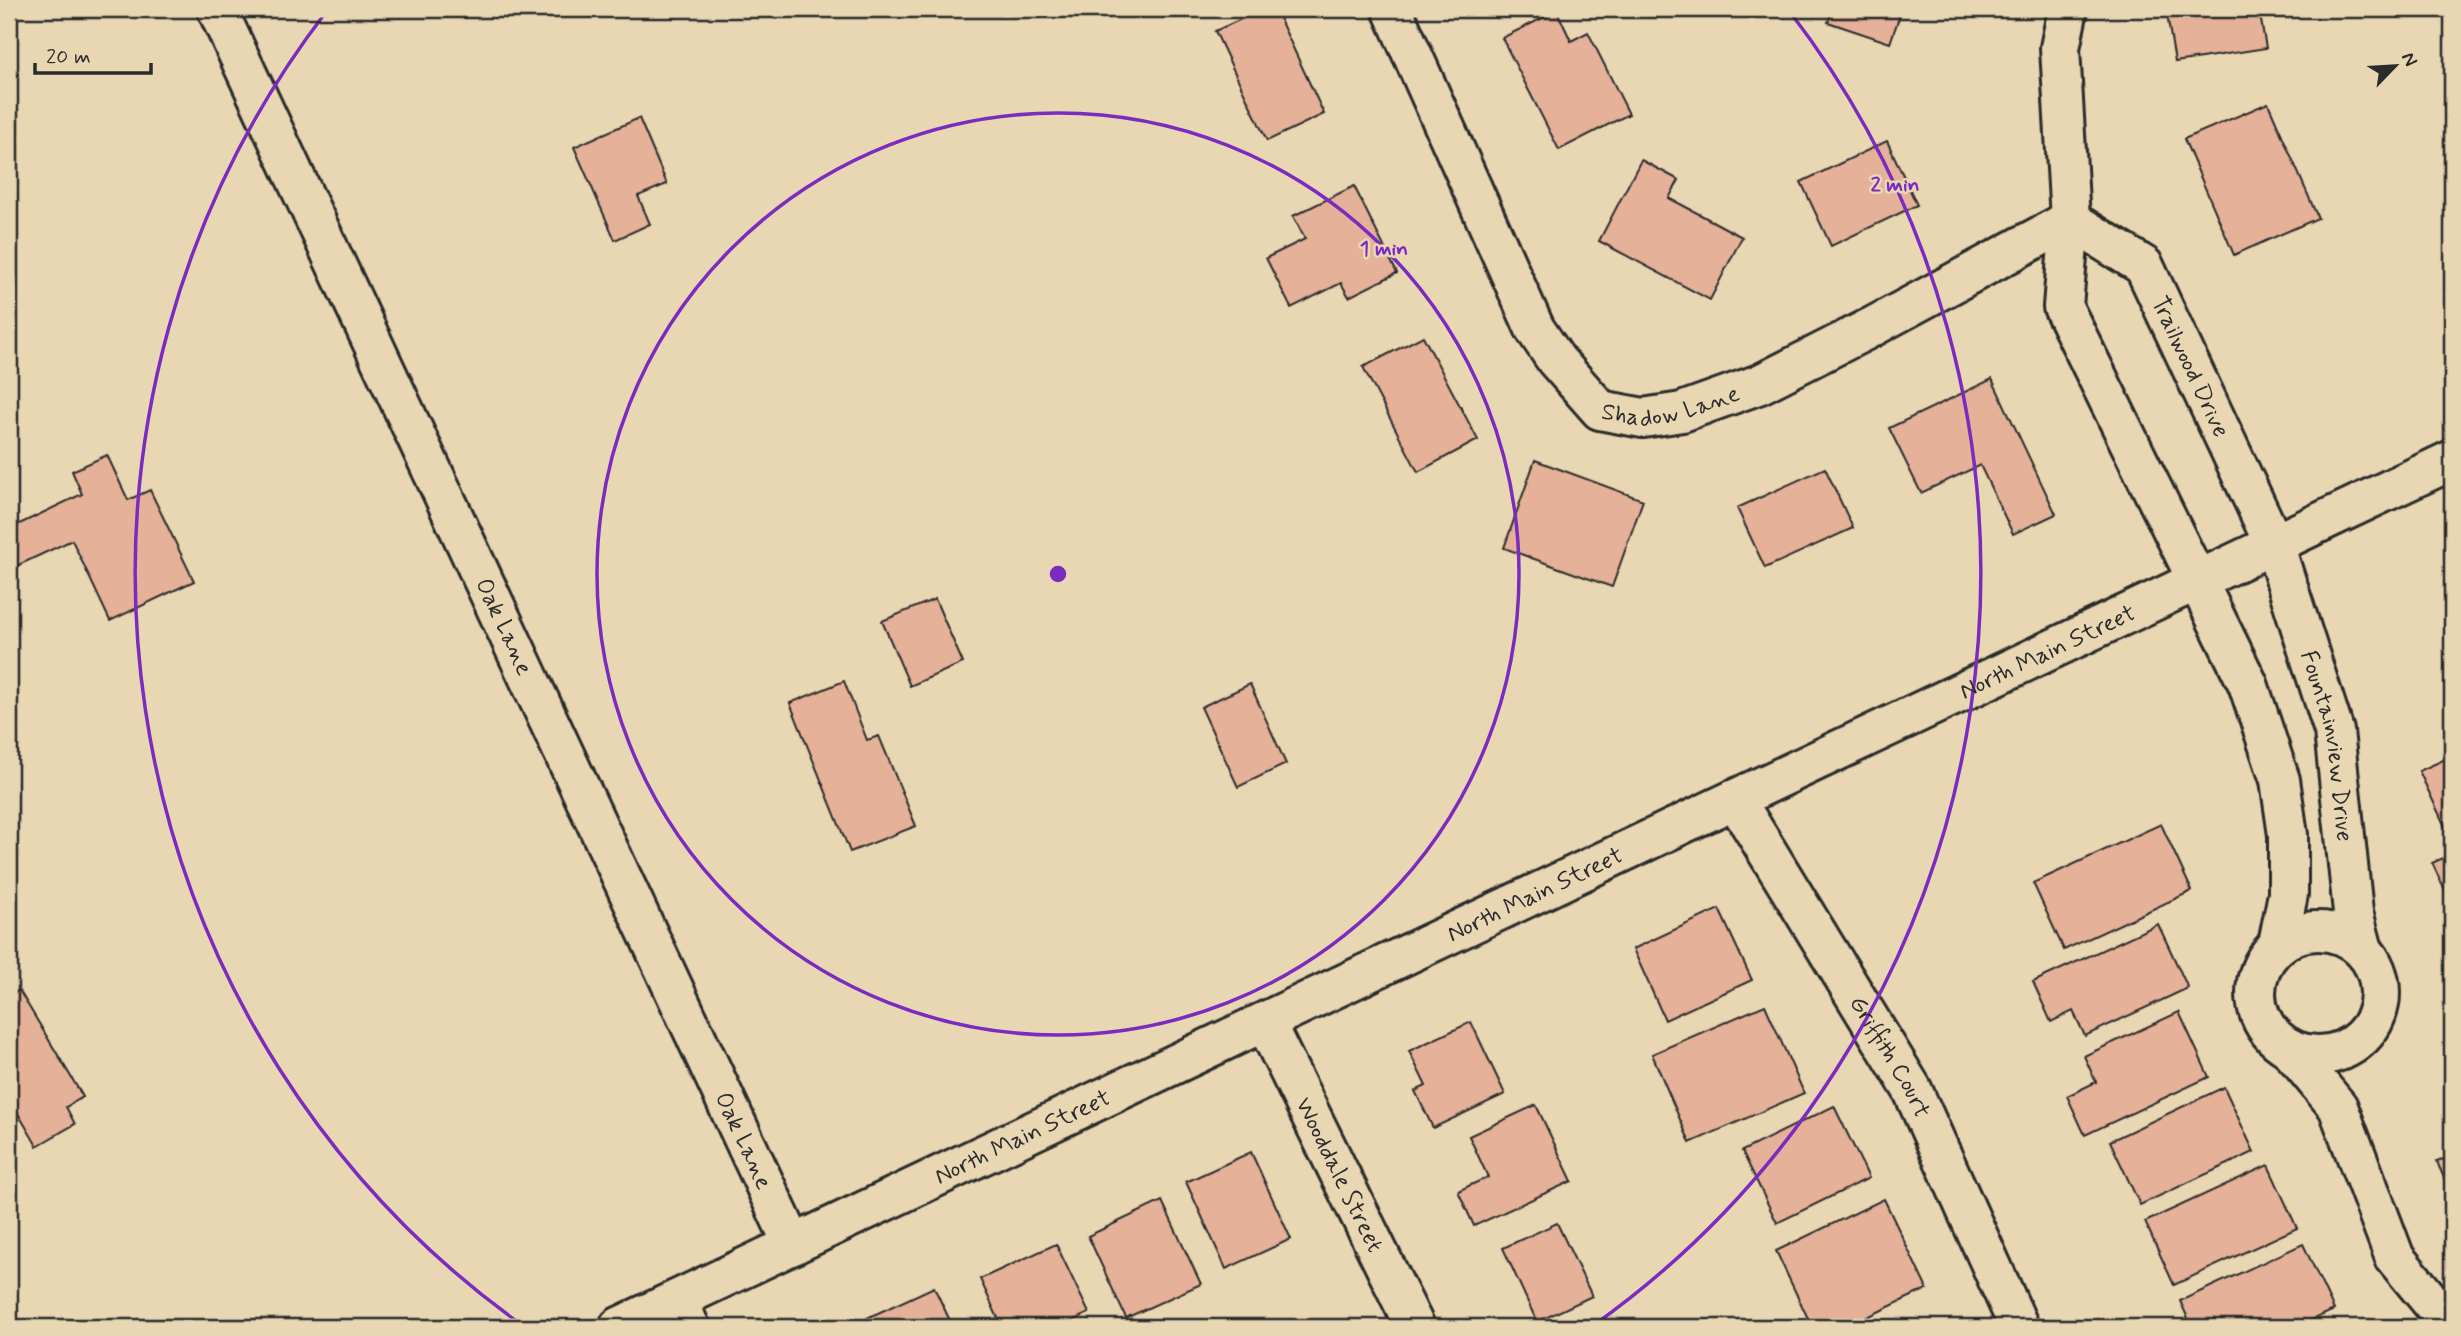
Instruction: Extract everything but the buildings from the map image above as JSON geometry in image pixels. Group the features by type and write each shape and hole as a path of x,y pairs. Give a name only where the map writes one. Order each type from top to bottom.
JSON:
{"street":[{"name":"Oak Lane","path":"216,9 793,1245"},
{"name":"Shadow Lane","path":"1392,9 1535,330 1556,360 1600,410 1643,418 1682,412 1760,384 2070,220"},
{"path":"2068,9 2060,48 2070,220 2063,307 2248,684 2280,780 2288,835 2288,894 2278,944"},
{"name":"Trailwood Drive","path":"2070,220 2144,266 2274,544"},
{"name":"North Main Street","path":"619,1327 684,1313 793,1245 2452,460"},
{"name":"Fountainview Drive","path":"2274,544 2334,731 2353,912 2363,950 2373,965 2378,981 2379,999 2374,1018 2364,1034 2337,1107"},
{"name":"Griffith Court","path":"1735,799 1912,1089 2019,1327"},
{"path":"2363,950 2349,939 2333,932 2316,930 2296,934 2278,944 2264,960 2257,979 2256,1000 2262,1020 2273,1037 2290,1048 2308,1054 2329,1054 2348,1047 2364,1034"},
{"name":"Wooddale Street","path":"1265,1022 1405,1324"},
{"path":"2290,1048 2337,1107 2395,1258 2452,1327"}]}
